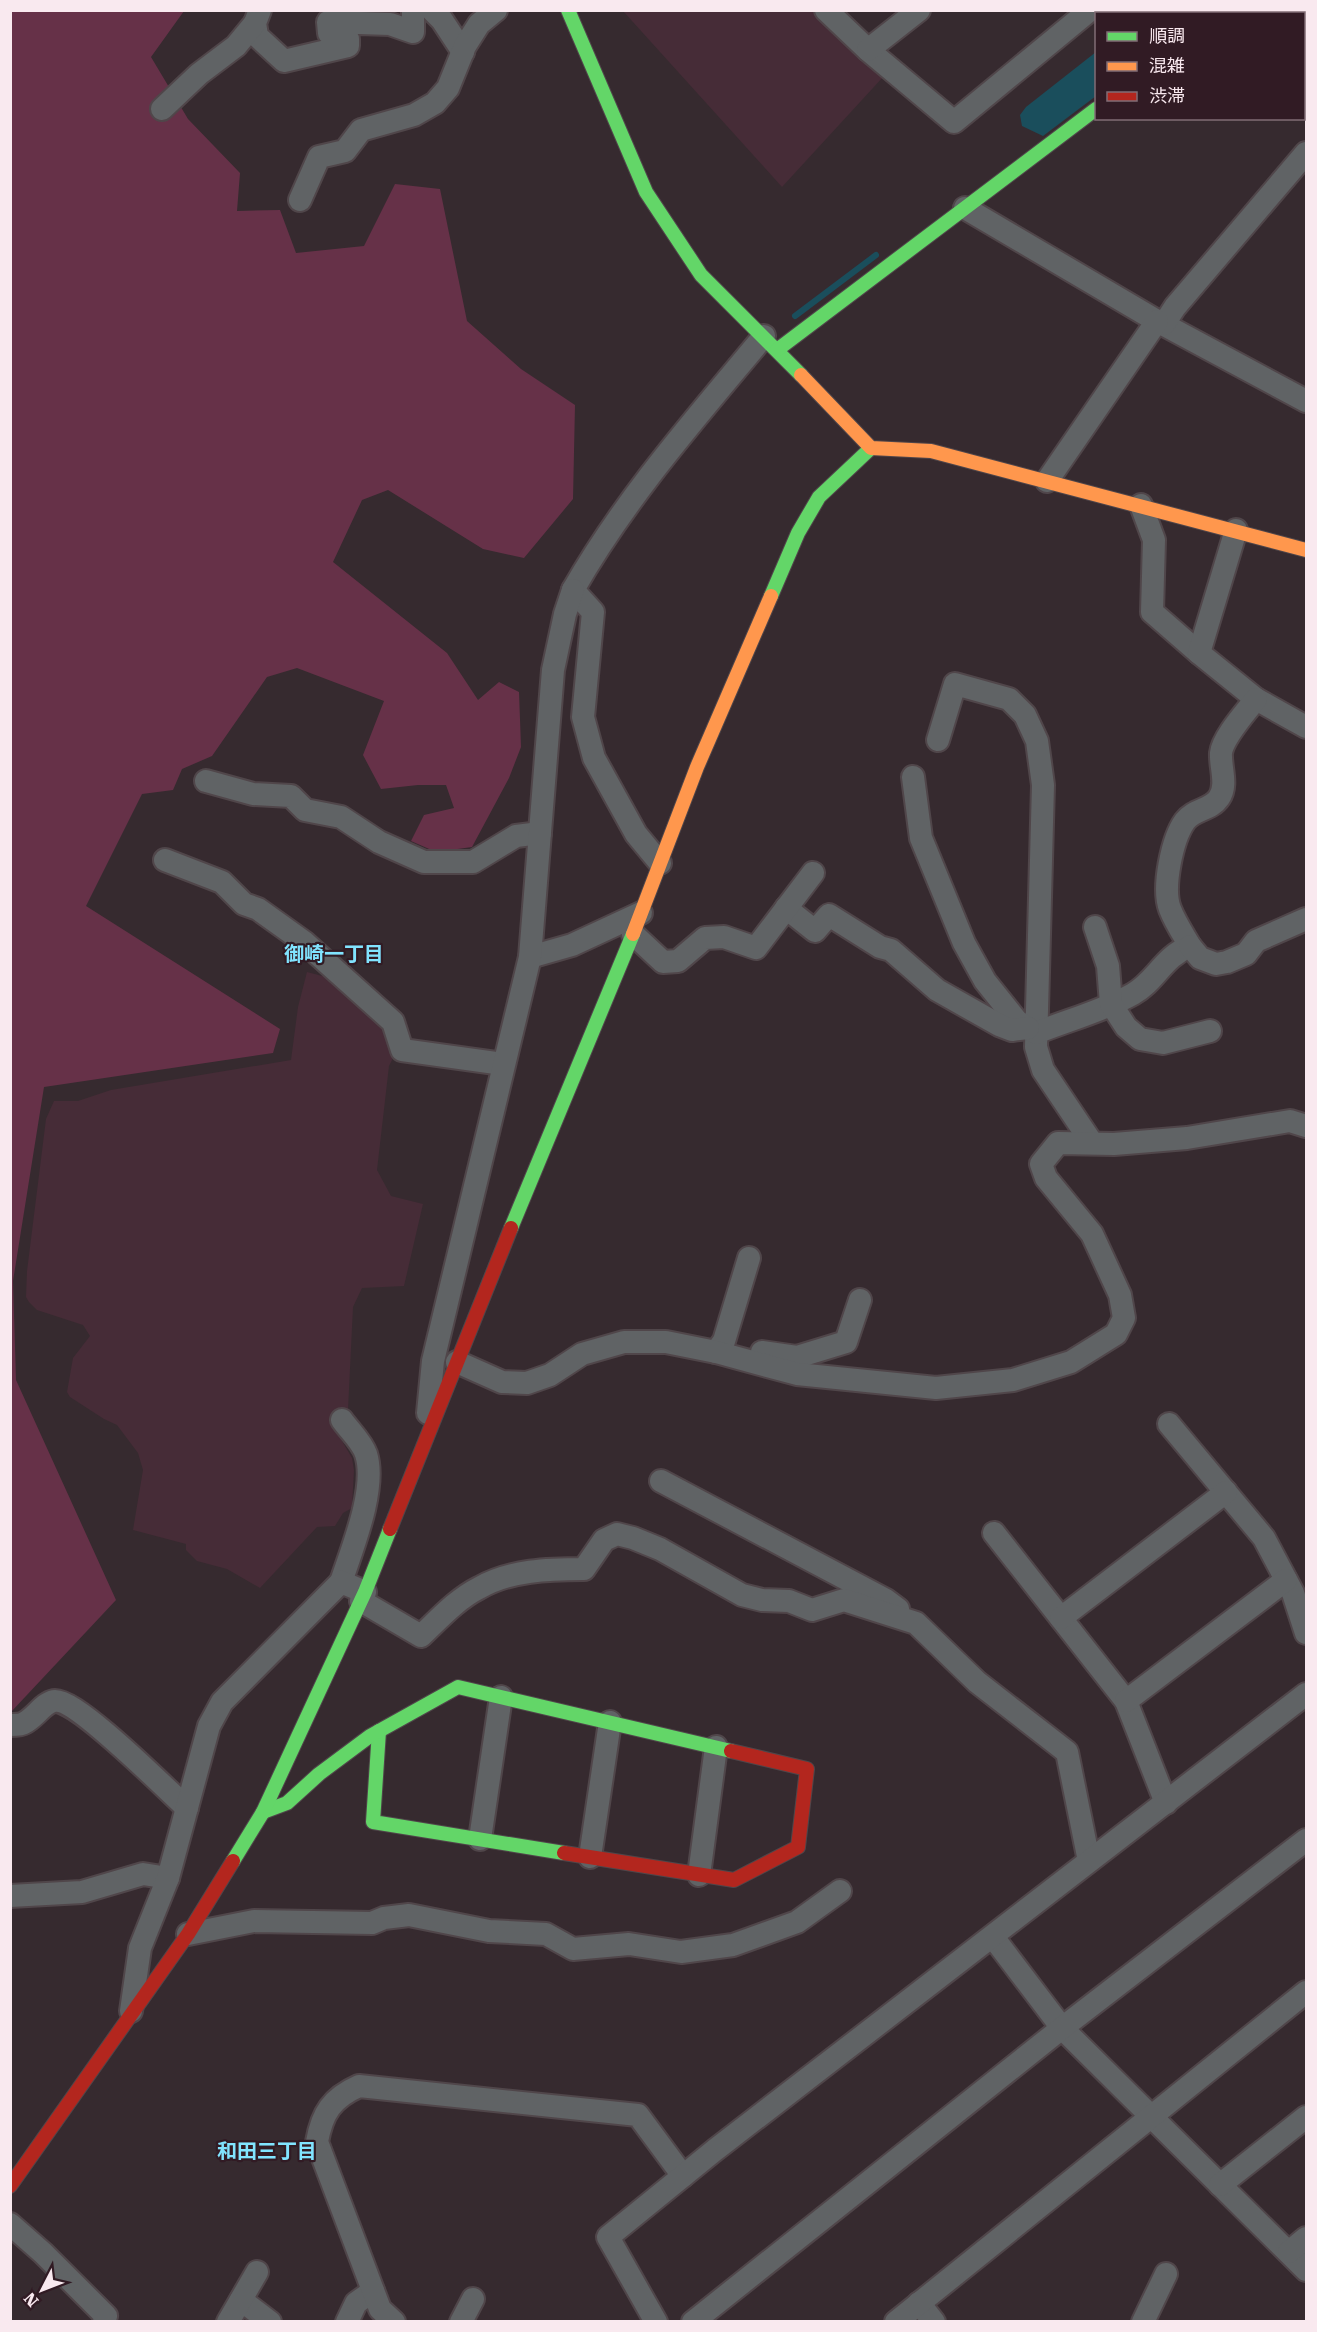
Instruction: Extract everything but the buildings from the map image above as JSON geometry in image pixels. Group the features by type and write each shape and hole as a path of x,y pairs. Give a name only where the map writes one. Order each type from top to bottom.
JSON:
{"street":[{"path":"258,17 256,36 284,62 348,46 348,39 329,33 328,22 390,24 413,32 412,10"},
{"path":"432,10 463,52"},
{"path":"300,200 319,157 345,151 361,130 414,115 435,103 448,88 463,52 479,24 496,10"},
{"path":"568,10 646,192 701,275 871,448 931,451 1306,550"},
{"path":"826,10 868,50 954,122 1079,14"},
{"path":"868,50 919,10"},
{"path":"162,109 199,74 236,46 258,17"},
{"path":"426,1435 433,1361 530,957 553,670 565,614 573,590 596,549 638,490 770,344 965,208 1095,109"},
{"path":"1047,481 1160,322 1306,153"},
{"path":"965,208 1160,322 1306,401"},
{"path":"10,2186 188,1934 263,1812 363,1596 426,1435 633,934 697,767 798,533 819,497 871,448"},
{"path":"1140,505 1154,540 1152,612 1256,699 1306,727"},
{"path":"1199,653 1236,530"},
{"path":"573,590 594,612 583,717 594,758 636,834 660,863"},
{"path":"938,740 955,684 1009,699 1025,715 1037,741 1043,785 1033,1030 1043,1070 1092,1143"},
{"path":"1256,699 1221,751 1223,783 1220,797 1210,806 1195,812 1185,820 1174,844 1167,886 1170,908 1190,946 1200,957 1216,964 1246,954 1256,941 1306,919"},
{"path":"914,777 921,838 964,943 985,981 1017,1021 1033,1030"},
{"path":"206,781 254,794 291,796 305,810 341,817 379,842 424,862 473,862 516,836 540,833"},
{"path":"165,860 222,882 244,904 258,909 304,942 393,1022 402,1050 503,1064"},
{"path":"633,934 663,962 678,961 705,938 724,937 756,948 813,873"},
{"path":"786,908 814,931 829,915 880,947 891,950 937,990 978,1014 1012,1030 1033,1030 1134,994 1149,982 1161,966 1178,951 1190,946"},
{"path":"530,957 572,945 641,913"},
{"path":"1095,927 1108,966 1111,1004 1126,1027 1140,1039 1163,1043 1210,1031"},
{"path":"720,1346 797,1374 936,1388 1013,1380 1071,1362 1116,1334 1124,1318 1120,1295 1092,1234 1046,1178 1041,1164 1058,1143 1114,1144 1187,1138 1290,1121 1306,1126"},
{"path":"720,1346 749,1258"},
{"path":"457,1362 502,1382 527,1383 550,1374 582,1354 624,1342 720,1346 797,1357 846,1342 860,1300"},
{"path":"130,2016 140,1948 168,1878 209,1726 222,1702 341,1582 366,1500 370,1473 366,1452 342,1420"},
{"path":"1169,1424 1264,1538 1293,1593 1306,1633"},
{"path":"661,1481 886,1600 916,1623 977,1682 1067,1752 1089,1861"},
{"path":"1061,1618 1226,1492"},
{"path":"994,1533 1126,1701 1166,1803"},
{"path":"341,1582 421,1636 477,1588 493,1581 545,1569 584,1569 604,1540 617,1534 660,1549 742,1595 762,1600 789,1601 812,1610 844,1600 916,1623"},
{"path":"1126,1701 1286,1580"},
{"path":"263,1812 287,1803 320,1774 379,1731 458,1687 807,1769 798,1846 734,1880 373,1822 379,1731"},
{"path":"656,2322 608,2237 683,2176 1306,1694"},
{"path":"480,1839 501,1697"},
{"path":"10,1725 24,1723 52,1701 59,1701 122,1746 187,1808"},
{"path":"590,1857 610,1722"},
{"path":"699,1875 716,1747"},
{"path":"693,2322 1062,2028 1306,1840"},
{"path":"10,1896 82,1892 143,1874 168,1878"},
{"path":"188,1934 254,1921 372,1923 384,1918 409,1915 489,1930 546,1934 573,1949 630,1944 681,1952 733,1945 797,1922 840,1891"},
{"path":"993,1937 1062,2028 1220,2185 1298,2245 1306,2270"},
{"path":"896,2322 1306,1992"},
{"path":"394,2322 380,2309 317,2142 320,2124 329,2108 342,2094 359,2086 638,2115 683,2176"},
{"path":"1220,2185 1306,2116"},
{"path":"10,2224 43,2253 106,2316 104,2322"},
{"path":"228,2322 257,2272"},
{"path":"1143,2322 1166,2274"},
{"path":"347,2322 356,2303 373,2291"},
{"path":"461,2322 473,2299"},
{"path":"241,2300 270,2322"},
{"path":"919,2303 934,2322"}],"shaded area":[{"path":"11,11 184,11 151,57 188,119 240,173 237,211 280,210 296,253 364,246 395,184 440,189 467,321 521,369 575,405 573,499 524,558 483,549 388,490 362,500 333,562 447,653 478,700 499,682 519,692 521,747 509,778 472,847 436,852 411,841 424,815 454,808 446,785 381,789 363,755 384,701 297,668 267,677 212,756 182,769 173,790 142,794 86,906 280,1029 273,1053 44,1087 13,1281 16,1380 116,1600 11,1712"},
{"path":"623,11 812,11 884,76 782,187"},
{"path":"307,972 326,977 331,973 391,1031 395,1054 389,1066 377,1170 391,1196 423,1204 404,1286 362,1288 353,1307 348,1410 331,1422 352,1458 354,1470 352,1508 343,1513 335,1526 317,1527 260,1588 227,1569 197,1561 186,1550 186,1544 133,1530 143,1470 138,1453 117,1425 70,1397 67,1392 73,1358 90,1336 83,1325 37,1310 29,1302 26,1297 27,1271 46,1119 54,1101 78,1101 111,1090 291,1060 298,1007"}],"water":[{"path":"1150,10 1210,11 1208,12 1148,12"},
{"path":"1095,53 1095,97 1043,136 1022,126 1020,115 1026,107"}],"waterway":[{"path":"795,316 876,255"}],"traffic: fast":[{"path":"568,10 646,192 701,275 801,375"},
{"path":"777,350 1095,110"},
{"path":"771,596 798,533 819,497 871,448"},
{"path":"511,1228 633,934"},
{"path":"233,1861 263,1812 365,1592 390,1529"},
{"path":"263,1812 287,1803 319,1774 370,1736 458,1687 731,1751"},
{"path":"379,1731 373,1822 564,1853"}],"traffic: slow":[{"path":"801,375 871,448 931,451 1306,550"},
{"path":"633,934 697,767 771,596"}],"traffic: jam":[{"path":"390,1529 511,1228"},
{"path":"564,1853 734,1880 798,1847 807,1769 731,1751"},
{"path":"10,2186 188,1934 233,1861"}],"district":[{"name":"御崎一丁目","path":"334,954"},
{"name":"和田三丁目","path":"267,2151"}]}
